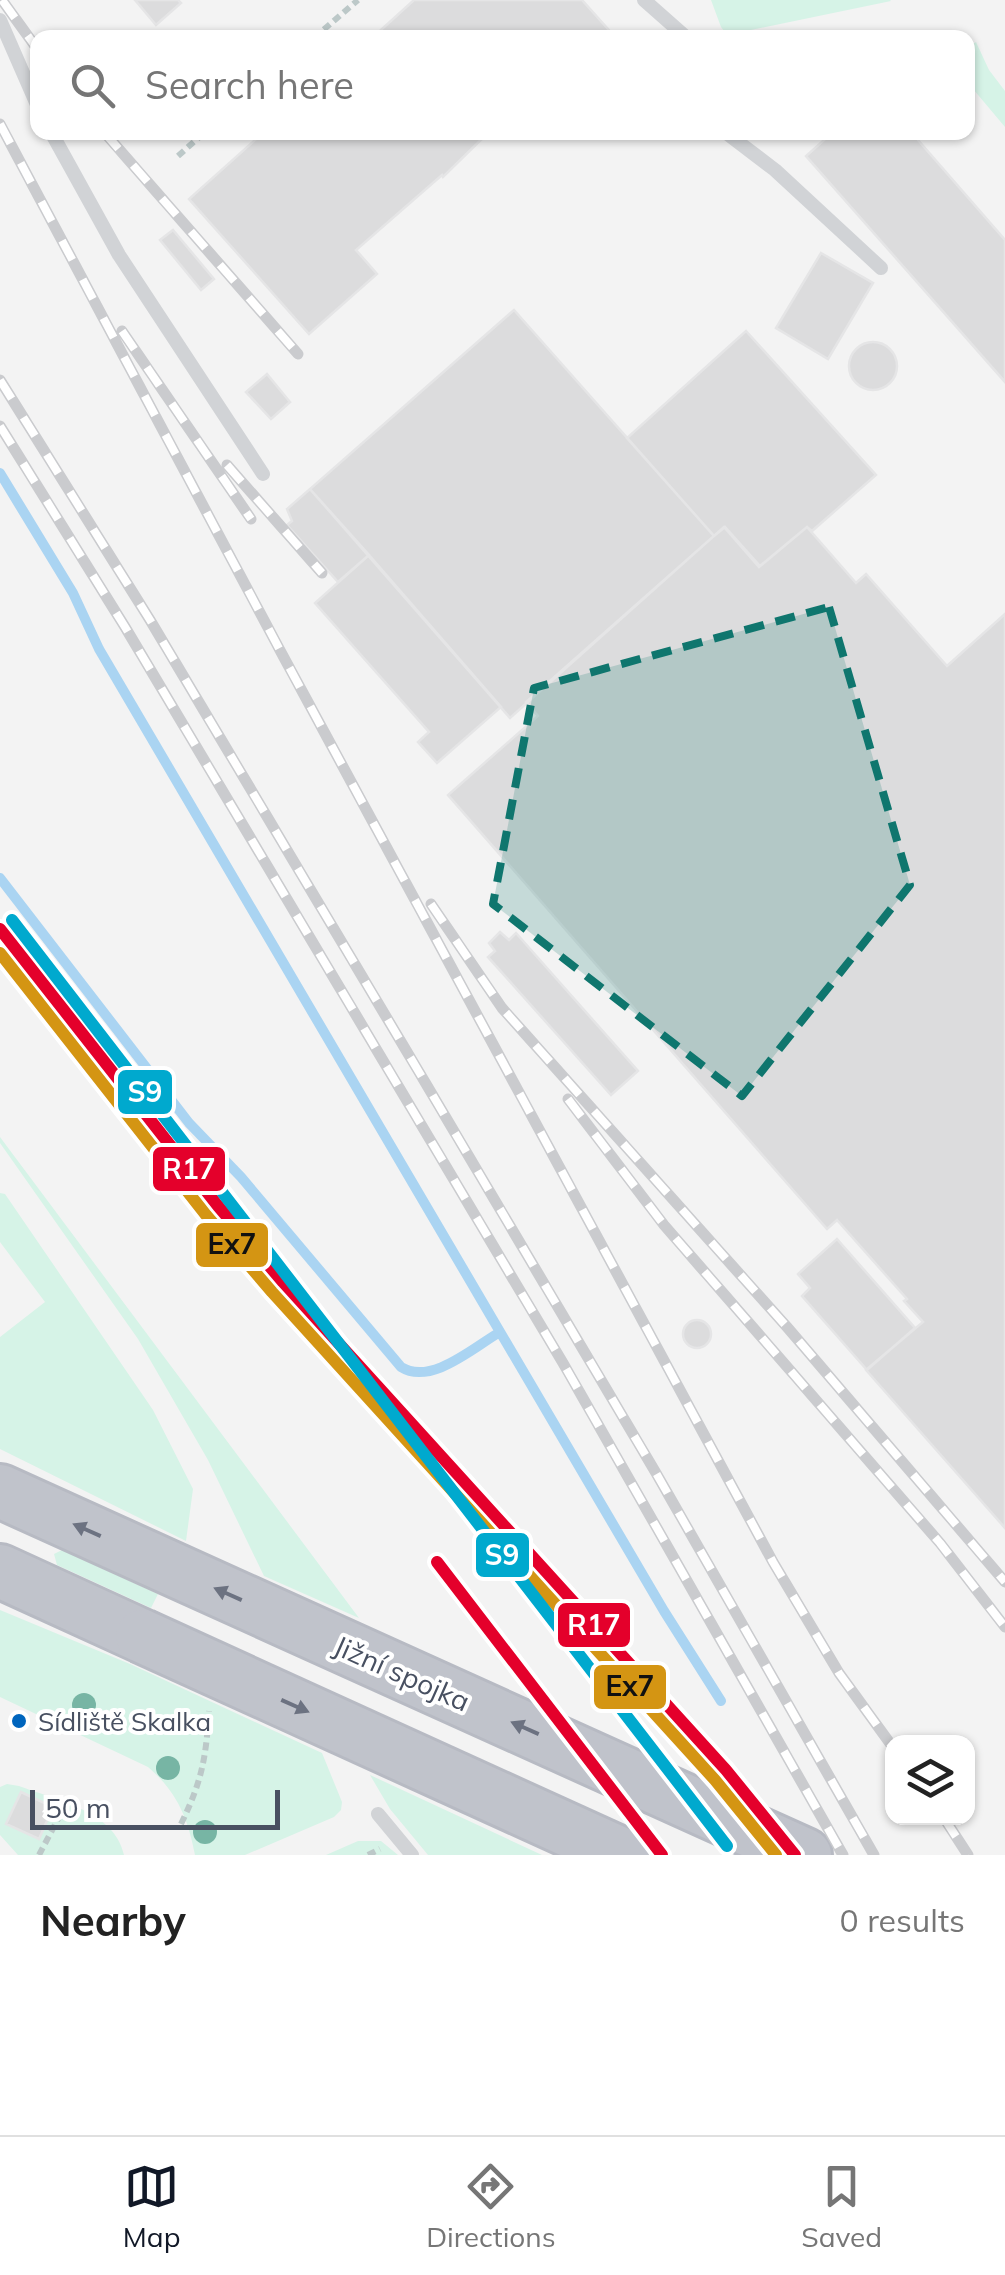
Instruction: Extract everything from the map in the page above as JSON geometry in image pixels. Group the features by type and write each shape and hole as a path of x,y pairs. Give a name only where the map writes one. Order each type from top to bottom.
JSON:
{"highway":[{"name":"Jižní spojka","path":"0,1490 805,1855"},
{"path":"0,1572 623,1855"}],"lane":[{"path":"644,0 678,30"},
{"path":"0,20 30,89"},
{"path":"55,140 120,255 263,474"},
{"path":"736,140 881,268"},
{"path":"378,1814 412,1855"}],"path":[{"path":"323,30 358,0"},
{"path":"178,156 196,140"},
{"path":"181,1824 200,1786 210,1708"},
{"path":"40,1855 51,1822 69,1798"}],"highlighted area":[{"path":"829,607 910,885 742,1096 493,904 534,688"}],"green space":[{"path":"711,0 891,1 751,30 721,27"},
{"path":"975,43 1005,91 1005,127 975,91"},
{"path":"0,1137 359,1618 264,1576 208,1460 138,1339 0,1143"},
{"path":"0,1193 5,1194 153,1410 193,1489 186,1541 0,1449 0,1337 45,1302 0,1242"},
{"path":"62,1550 158,1594 151,1608 57,1565 54,1554"},
{"path":"0,1610 130,1664 322,1753 342,1802 341,1810 334,1817 245,1855 195,1855 180,1806 148,1767 0,1697"},
{"path":"370,1775 542,1855 428,1855 390,1809"},
{"path":"7,1784 66,1802 97,1818 118,1840 124,1855 18,1855 0,1835 0,1787"},
{"path":"358,1841 381,1841 398,1855 326,1855"}],"building":[{"path":"135,0 178,0 181,3 156,25"},
{"path":"414,0 582,0 609,30 381,30"},
{"path":"255,140 481,140 356,250 377,274 309,334 189,199"},
{"path":"824,140 918,140 1005,240 1005,382 806,156"},
{"path":"173,230 214,279 201,290 160,240"},
{"path":"821,253 873,283 828,359 776,328"},
{"path":"514,310 714,536 510,718 310,489"},
{"path":"746,331 876,475 812,531 807,527 760,566 725,527 714,536 627,438"},
{"path":"873,342 890,349 897,366 890,383 873,390 856,383 849,366 856,349"},
{"path":"267,374 290,402 271,419 246,392"},
{"path":"310,489 369,555 338,582 287,525 292,521 287,509"},
{"path":"724,527 759,567 807,527 856,583 866,574 947,666 1005,614 1005,1528 866,1370 923,1322 904,1301 907,1299 837,1220 827,1229 448,795 538,716 526,702"},
{"path":"369,555 501,707 437,763 418,742 429,732 315,603"},
{"path":"500,932 509,940 516,933 638,1071 611,1095 488,957 495,951 489,943"},
{"path":"837,1239 915,1328 867,1370 802,1296 810,1288 798,1274"},
{"path":"697,1320 707,1324 711,1334 707,1344 697,1348 687,1344 683,1334 687,1324"},
{"path":"21,1792 53,1807 39,1839 6,1824"}],"waterway":[{"path":"0,473 73,593 99,649 664,1611 721,1701"},
{"path":"0,878 189,1123 241,1177 401,1367 413,1372 439,1368 500,1332"}],"railway":[{"path":"2,0 30,39"},
{"path":"0,124 773,1562 839,1673 885,1736"},
{"path":"111,140 298,354"},
{"path":"122,331 251,519"},
{"path":"0,380 150,620 419,1072 656,1473 874,1855"},
{"path":"0,426 125,627 563,1363 843,1855"},
{"path":"227,465 322,573"},
{"path":"431,904 502,1008 787,1327 1005,1582"},
{"path":"568,1099 664,1225 940,1543 1005,1627"},
{"path":"949,1825 968,1855"}],"transit line":[{"name":"S9","path":"12,920 727,1846"},
{"name":"R17","path":"0,929 218,1206 283,1282 726,1770 795,1855"},
{"name":"Ex7","path":"0,953 206,1215 272,1292 715,1780 776,1855"},
{"name":"R17","path":"437,1562 662,1855"}],"place":[{"name":"Sídliště Skalka","path":"19,1721"}]}
